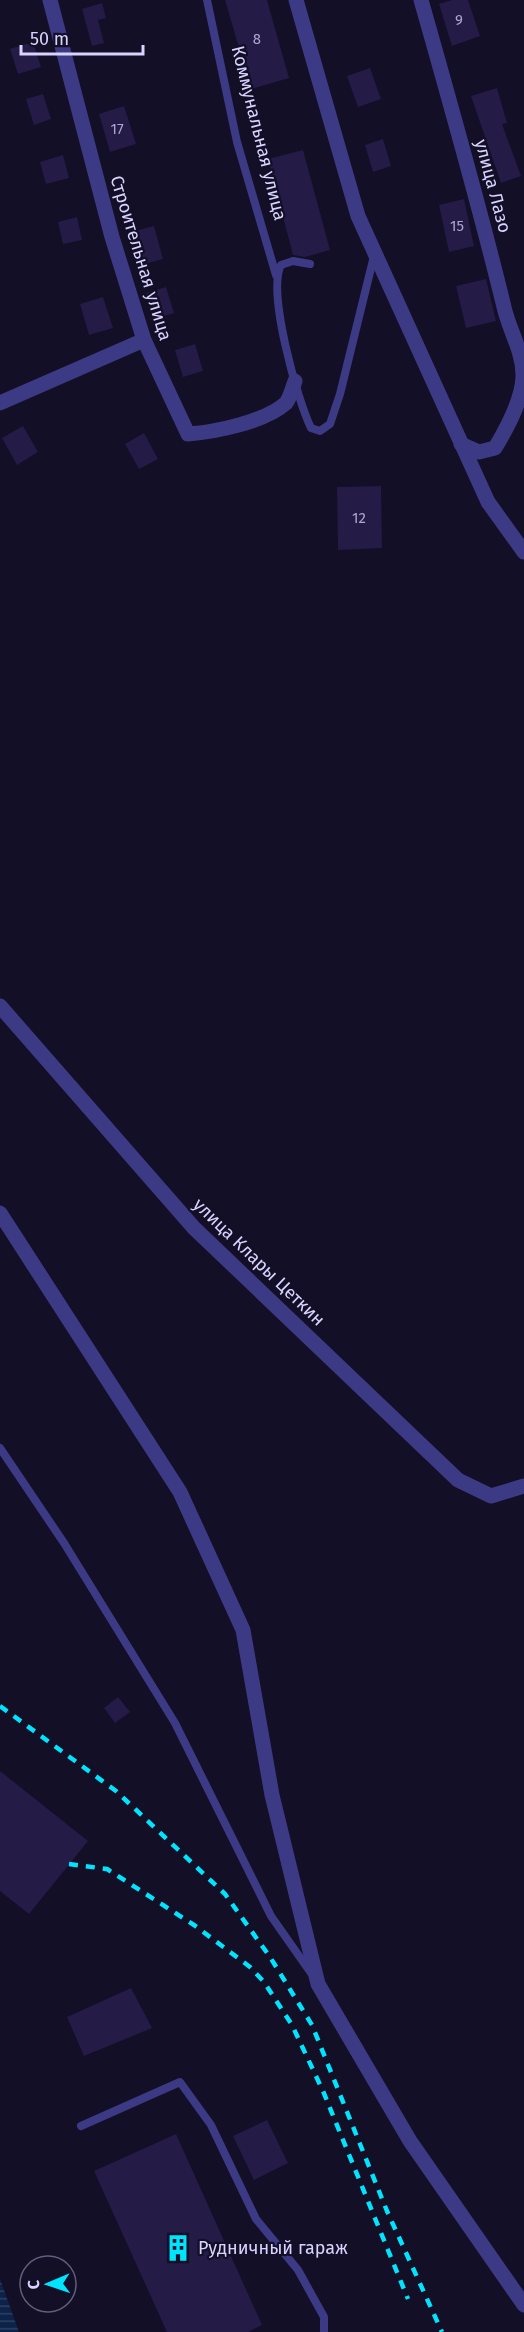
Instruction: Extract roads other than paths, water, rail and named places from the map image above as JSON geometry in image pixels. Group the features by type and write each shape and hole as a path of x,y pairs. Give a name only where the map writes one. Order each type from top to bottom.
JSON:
{"street":[{"name":"Строительная улица","path":"50,0 112,237 144,339 188,434 209,432 259,417 287,402 295,381"},
{"path":"296,0 358,216 488,502 524,552"},
{"name":"улица Лазо","path":"421,0 494,262 509,329 518,343 523,376 519,394 495,448 479,452 461,444"},
{"path":"0,403 144,339"},
{"name":"улица Клары Цеткин","path":"0,1006 194,1228 458,1480 491,1496 524,1486"},
{"path":"0,1213 180,1492 243,1630 272,1796 318,1984 410,2141 524,2305"}],"lane":[{"name":"Коммунальная улица","path":"207,0 237,142 276,275 280,317 295,381 302,409 311,428 320,431 330,424 340,394 375,254"},
{"path":"276,275 281,265 292,261 310,264"},
{"path":"0,1448 64,1543 176,1723 271,1916 318,1984"},
{"path":"81,2126 180,2082 211,2125 256,2219 298,2271 309,2289 324,2316 324,2332"}],"water":[{"path":"0,2279 19,2332 0,2332"}],"railway":[{"path":"0,1706 116,1791 225,1894 270,1957 312,2025 387,2211 442,2332"},
{"path":"69,1864 107,1869 194,1925 250,1967 264,1982 292,2025 323,2091 408,2299"}],"place":[{"name":"Рудничный гараж","path":"178,2248"}]}
